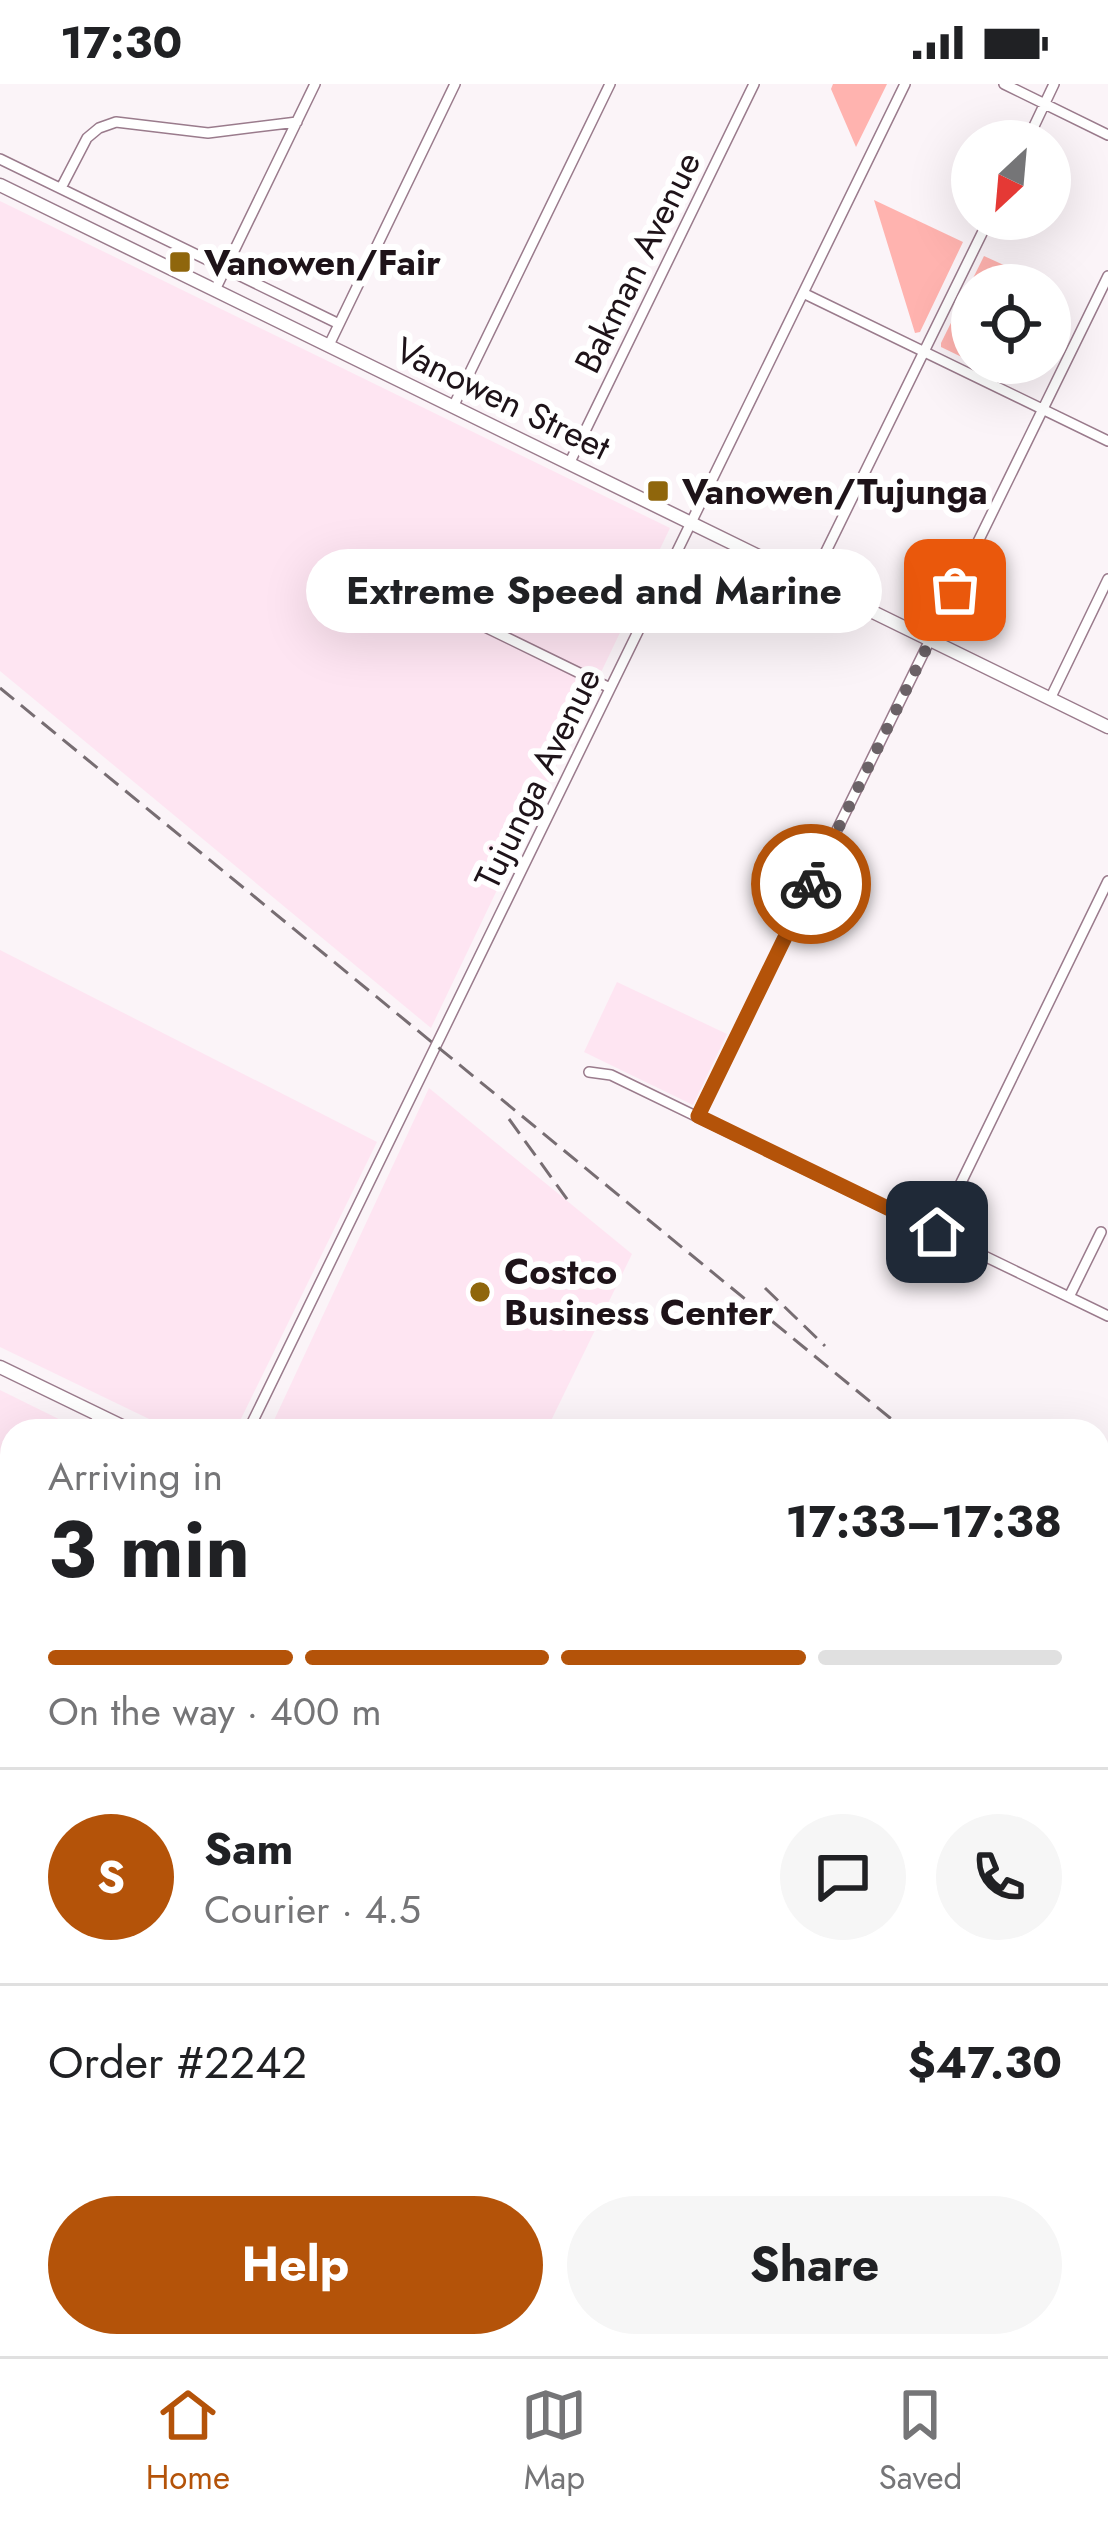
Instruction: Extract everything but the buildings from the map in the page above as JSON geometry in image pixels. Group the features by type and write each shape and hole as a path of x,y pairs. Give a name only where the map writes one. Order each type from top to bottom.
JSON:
{"main road":[{"name":"Vanowen Street","path":"0,185 1108,727"},
{"path":"0,1367 107,1419"}],"street":[{"path":"215,290 315,84"},
{"path":"329,345 455,84"},
{"path":"453,407 610,84"},
{"name":"Bakman Avenue","path":"569,464 754,84"},
{"name":"Tujunga Avenue","path":"254,1419 905,84"},
{"path":"1004,84 1108,135"},
{"path":"1037,120 1054,84"},
{"path":"61,188 87,139 116,122 208,133 297,122"},
{"path":"0,159 339,324"},
{"path":"811,582 979,240"},
{"path":"698,1116 1108,276"},
{"path":"802,293 1108,441"},
{"path":"1050,699 1108,579"},
{"path":"393,582 610,688"},
{"path":"937,1232 1108,881"},
{"path":"589,1072 611,1075 1108,1316"},
{"path":"1069,1297 1101,1232"},
{"path":"97,1419 99,1415"}],"shaded area":[{"path":"833,84 887,84 856,147 831,89"},
{"path":"874,200 963,242 920,332 915,333"},
{"path":"0,201 670,528 431,1028 0,671"},
{"path":"951,323 951,352 941,343"},
{"path":"0,950 377,1142 241,1419 149,1419 0,1347"},
{"path":"617,982 727,1034 693,1105 584,1052"},
{"path":"429,1088 632,1254 552,1419 275,1419"},
{"path":"0,1390 59,1419 0,1419"}],"railway":[{"path":"0,688 891,1419"},
{"path":"509,1119 572,1206"},
{"path":"765,1288 825,1346"}],"way so far":[{"path":"811,884 955,590"}],"place":[{"name":"Vanowen/Fair","path":"180,262"},
{"name":"Vanowen/Tujunga","path":"658,491"},
{"name":"Extreme Speed and Marine","path":"955,590"},
{"name":"Costco Business Center","path":"480,1292"}],"route":[{"path":"811,884 698,1116 937,1232"}]}
